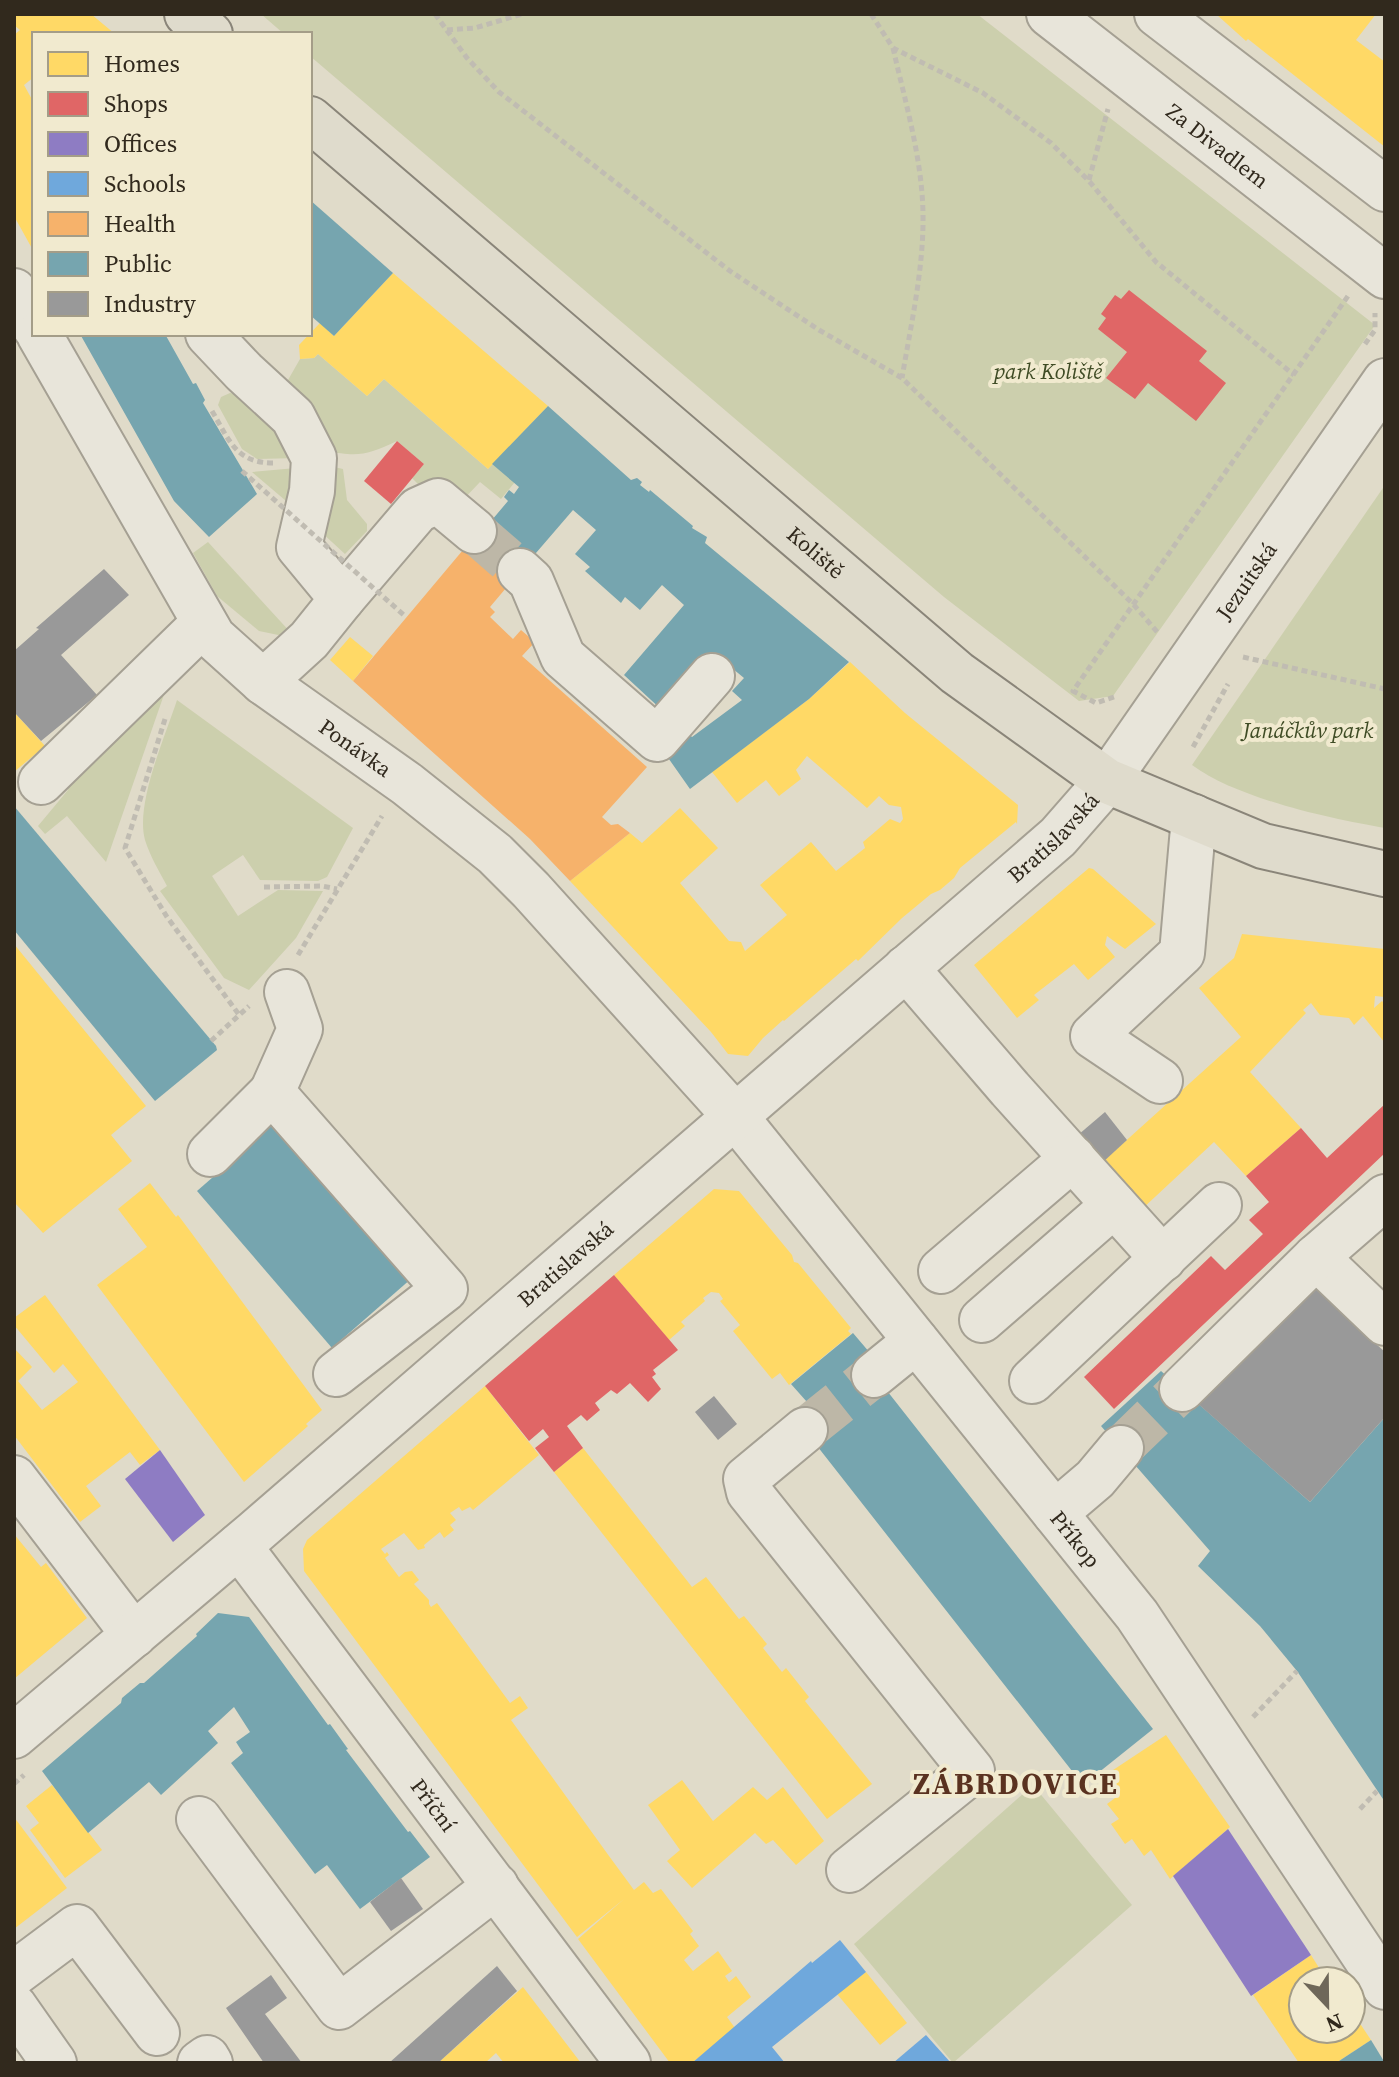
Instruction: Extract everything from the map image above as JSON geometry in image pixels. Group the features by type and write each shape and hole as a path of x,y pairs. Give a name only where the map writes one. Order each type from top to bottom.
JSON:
{"main road":[{"path":"187,14 208,32"},
{"name":"Koliště","path":"312,121 957,673 1107,781 1263,846 1385,874"}],"street":[{"name":"Za Divadlem","path":"1049,14 1371,291"},
{"path":"1157,14 1385,189"},
{"path":"14,291 32,322"},
{"name":"Ponávka","path":"40,336 213,637 263,682 407,784 495,854 735,1116"},
{"path":"210,336 293,417 314,458 312,491 299,547 342,599"},
{"name":"Jezuitská","path":"1107,781 1371,368"},
{"path":"263,682 309,640 418,510 438,501 474,531"},
{"path":"520,571 531,581 563,657 657,739 712,676"},
{"path":"41,782 204,623"},
{"name":"Bratislavská","path":"20,1755 134,1635 1058,837 1107,781"},
{"path":"1160,1081 1093,1036 1182,953 1194,817"},
{"path":"906,968 1163,1259"},
{"path":"210,1154 272,1092 300,1029 287,992"},
{"path":"272,1092 485,1333"},
{"name":"Příkop","path":"735,1116 1137,1615 1385,1987"},
{"path":"941,1271 1073,1158"},
{"path":"1182,1389 1316,1257 1385,1197"},
{"path":"982,1320 1114,1205"},
{"path":"1032,1381 1219,1205"},
{"path":"1316,1257 1385,1323"},
{"path":"336,1374 445,1289"},
{"path":"874,1375 916,1341"},
{"path":"805,1430 746,1479 749,1492 972,1771 849,1870"},
{"path":"1055,1513 1095,1479 1121,1448"},
{"path":"14,1478 134,1635"},
{"name":"Příční","path":"239,1546 628,2063"},
{"path":"199,1819 339,2007 496,1886"},
{"path":"14,1974 77,1927 157,2033"},
{"path":"14,2006 54,2063"},
{"path":"200,2063 207,2058 210,2063"}],"path":[{"path":"435,14 499,92 730,271 819,330 902,378 1133,604 1161,636 1170,624"},
{"path":"446,30 475,28 522,14"},
{"path":"871,14 893,48 913,137 923,212 919,273 902,378"},
{"path":"893,48 983,93 1051,143 1089,181 1156,262 1294,375"},
{"path":"1089,181 1110,100"},
{"path":"1371,291 1375,330 1371,368"},
{"path":"1116,696 1096,703 1073,691 1294,375 1371,291"},
{"path":"242,471 406,617"},
{"path":"1243,657 1385,689"},
{"path":"166,717 125,848 167,917 240,1016"},
{"path":"287,992 281,974 312,935 380,819"},
{"path":"264,887 322,886 337,889"},
{"path":"211,1041 226,1030"},
{"path":"1225,1747 1297,1671"},
{"path":"14,1784 20,1755"},
{"path":"1360,1809 1377,1791"}],"green space":[{"name":"park Koliště","path":"261,14 977,14 1375,325 1113,696 1079,701 944,597 312,58 312,32 282,32"},
{"path":"318,354 367,396 384,379 488,469 492,464 515,482 501,499 480,482 460,503 422,488 412,478 424,464 397,441 363,454 326,451 291,396 288,380 300,359 314,358"},
{"path":"230,393 246,396 299,458 257,459 242,449 218,405 221,397"},
{"path":"334,467 343,469 347,500 367,524 367,531 345,554 320,531"},
{"path":"296,468 299,512 252,472"},
{"name":"Janáčkův park","path":"1385,485 1385,828 1284,806 1233,788 1192,765"},
{"path":"208,542 292,634 288,637 259,631 217,596 193,553"},
{"path":"168,683 106,862 67,816 45,834 38,826 68,790 71,773"},
{"path":"177,700 353,828 327,877 318,881 260,880 243,855 212,876 238,916 278,890 323,891 296,938 249,990 224,978 160,891 167,886 145,840 144,808 148,790"},
{"path":"1033,1785 1132,1905 953,2063 854,1944"}],"building: Homes":[{"path":"14,14 91,14 113,32 32,32 32,79 24,85 32,99 32,248 14,216 14,35 20,30 14,25"},
{"path":"1216,14 1376,14 1356,40 1385,62 1385,147 1248,39 1246,41"},
{"path":"393,273 548,406 488,469 384,379 367,396 318,354 314,358 300,359 299,345 308,336 312,336 312,331 320,323 334,336"},
{"path":"350,637 373,656 353,681 330,660"},
{"path":"850,662 905,713 1018,805 1017,824 960,868 954,878 902,918 858,961 856,959 783,1020 748,1056 728,1054 570,881 630,833 642,843 680,808 718,848 680,883 729,941 741,942 745,951 787,915 760,885 811,842 836,871 865,848 863,842 890,819 900,823 903,819 901,807 889,805 879,796 867,808 807,756 796,770 801,779 779,796 766,780 737,803 712,772 809,699"},
{"path":"14,712 45,746 14,772"},
{"path":"1089,868 1156,924 1125,949 1107,936 1105,945 1115,957 1088,980 1074,964 1034,995 1039,1000 1017,1018 974,965"},
{"path":"1242,934 1385,949 1385,997 1375,996 1374,1008 1382,1001 1385,1004 1385,1043 1363,1016 1354,1025 1349,1018 1320,1015 1311,1003 1303,1010 1306,1013 1250,1072 1301,1128 1246,1176 1214,1142 1141,1210 1099,1165 1241,1037 1199,988 1234,958"},
{"path":"14,944 146,1106 111,1135 132,1161 43,1233 14,1202"},
{"path":"150,1183 176,1217 178,1215 322,1410 244,1482 97,1285 147,1247 118,1209"},
{"path":"714,1189 739,1191 851,1328 848,1331 851,1334 789,1385 780,1373 772,1379 733,1331 740,1325 720,1301 723,1299 719,1293 711,1292 703,1298 705,1301 681,1322 685,1326 669,1340 614,1275"},
{"path":"45,1295 160,1450 140,1465 130,1452 86,1486 101,1506 80,1522 14,1435 14,1348 32,1367 18,1381 42,1410 78,1382 63,1364 54,1373 14,1325 14,1318"},
{"path":"485,1386 539,1455 473,1510 470,1507 462,1511 459,1507 450,1513 456,1520 450,1525 454,1530 444,1538 440,1532 424,1545 425,1548 418,1550 404,1533 381,1549 389,1555 385,1558 399,1577 412,1571 419,1580 414,1584 429,1600 431,1607 437,1603 510,1703 520,1696 528,1708 511,1720 634,1890 644,1882 653,1893 661,1889 693,1931 690,1934 699,1946 684,1960 693,1971 718,1951 732,1971 725,1976 729,1982 736,1976 751,1997 727,2017 735,2028 692,2063 670,2063 578,1939 624,1899 577,1937 304,1571 303,1549 307,1540"},
{"path":"583,1448 692,1587 706,1577 739,1619 744,1616 767,1644 763,1648 782,1672 786,1668 809,1697 805,1701 872,1784 827,1819 554,1472"},
{"path":"14,1534 41,1567 46,1563 87,1618 14,1679"},
{"path":"1166,1735 1230,1827 1170,1879 1151,1850 1144,1856 1132,1839 1125,1844 1111,1824 1119,1819 1107,1804 1115,1798 1101,1778"},
{"path":"682,1780 713,1821 753,1787 767,1800 783,1787 824,1841 796,1865 773,1840 766,1844 755,1833 692,1888 667,1861 680,1850 648,1805"},
{"path":"52,1785 102,1850 65,1878 30,1830 39,1823 26,1806"},
{"path":"14,1817 67,1888 14,1929"},
{"path":"1311,1955 1317,1965 1296,1965"},
{"path":"866,1972 907,2023 880,2045 837,1994"},
{"path":"1287,1972 1287,2045 1363,2045 1336,2063 1299,2063 1253,1995"},
{"path":"523,1987 581,2063 504,2063 496,2053 485,2063 438,2063"}],"building: Shops":[{"path":"1129,290 1207,351 1199,361 1226,383 1196,421 1148,383 1135,399 1106,378 1127,352 1098,329 1106,318 1101,314 1115,295 1121,299"},
{"path":"397,441 424,464 391,504 364,481"},
{"path":"1385,1104 1385,1153 1114,1409 1084,1377 1211,1256 1225,1270 1263,1234 1249,1220 1269,1202 1246,1176 1301,1128 1327,1158"},
{"path":"614,1275 678,1350 653,1370 656,1374 652,1377 661,1389 648,1402 630,1383 617,1394 611,1390 595,1403 600,1410 587,1421 581,1415 567,1426 583,1448 554,1472 535,1448 549,1437 543,1429 529,1441 485,1386"}],"building: Offices":[{"path":"160,1450 205,1515 173,1542 125,1479"},
{"path":"1228,1829 1311,1955 1296,1965 1287,1965 1287,1971 1251,1996 1173,1876"}],"building: Schools":[{"path":"840,1940 866,1972 772,2047 785,2063 692,2063 811,1961"},
{"path":"926,2035 951,2063 893,2063"}],"building: Health":[{"path":"468,544 511,582 490,607 495,612 490,617 513,639 521,630 535,642 522,656 647,767 602,817 611,825 618,824 630,833 570,881 530,839 353,681"}],"building: Public":[{"path":"312,202 393,273 334,336 312,317"},
{"path":"81,336 166,336 193,384 196,383 205,400 203,403 257,494 209,537 174,501"},
{"path":"548,406 631,480 637,478 642,482 640,485 707,537 705,543 849,662 809,699 690,789 664,752 689,734 692,737 742,700 732,691 744,678 715,654 664,712 624,675 684,605 662,585 640,610 625,597 621,603 585,571 590,567 575,554 596,530 573,510 511,582 470,546 508,501 504,497 509,490 514,494 519,487 492,464"},
{"path":"14,806 216,1046 217,1050 155,1101 14,930"},
{"path":"277,1121 412,1278 332,1348 197,1191"},
{"path":"853,1333 870,1353 862,1359 1153,1729 1083,1785 792,1414 807,1402 791,1384"},
{"path":"1161,1371 1310,1502 1385,1417 1385,1802 1297,1671 1260,1626 1198,1566 1210,1551 1101,1426"},
{"path":"218,1613 249,1617 346,1750 430,1857 360,1909 327,1865 315,1874 231,1763 243,1753 236,1742 250,1732 234,1707 208,1731 218,1743 161,1795 149,1782 88,1833 42,1771 121,1703 122,1698 144,1683 197,1636"},
{"path":"1371,2040 1385,2063 1336,2063 1367,2045"}],"building: Industry":[{"path":"104,569 129,595 61,655 97,695 41,741 14,712 14,651"},
{"path":"1105,1112 1127,1140 1102,1163 1078,1135"},
{"path":"1310,1284 1385,1352 1385,1417 1310,1502 1188,1395"},
{"path":"714,1396 737,1424 718,1440 695,1412"},
{"path":"401,1878 423,1909 391,1931 370,1902"},
{"path":"497,1966 517,1991 438,2063 389,2063"},
{"path":"271,1975 287,1998 265,2014 302,2063 264,2063 226,2008"}],"tunnel":[{"path":"474,531 520,571"},
{"path":"805,1430 874,1375"},
{"path":"1121,1448 1182,1389"}],"district":[{"name":"ZÁBRDOVICE","path":"1016,1783"}]}
